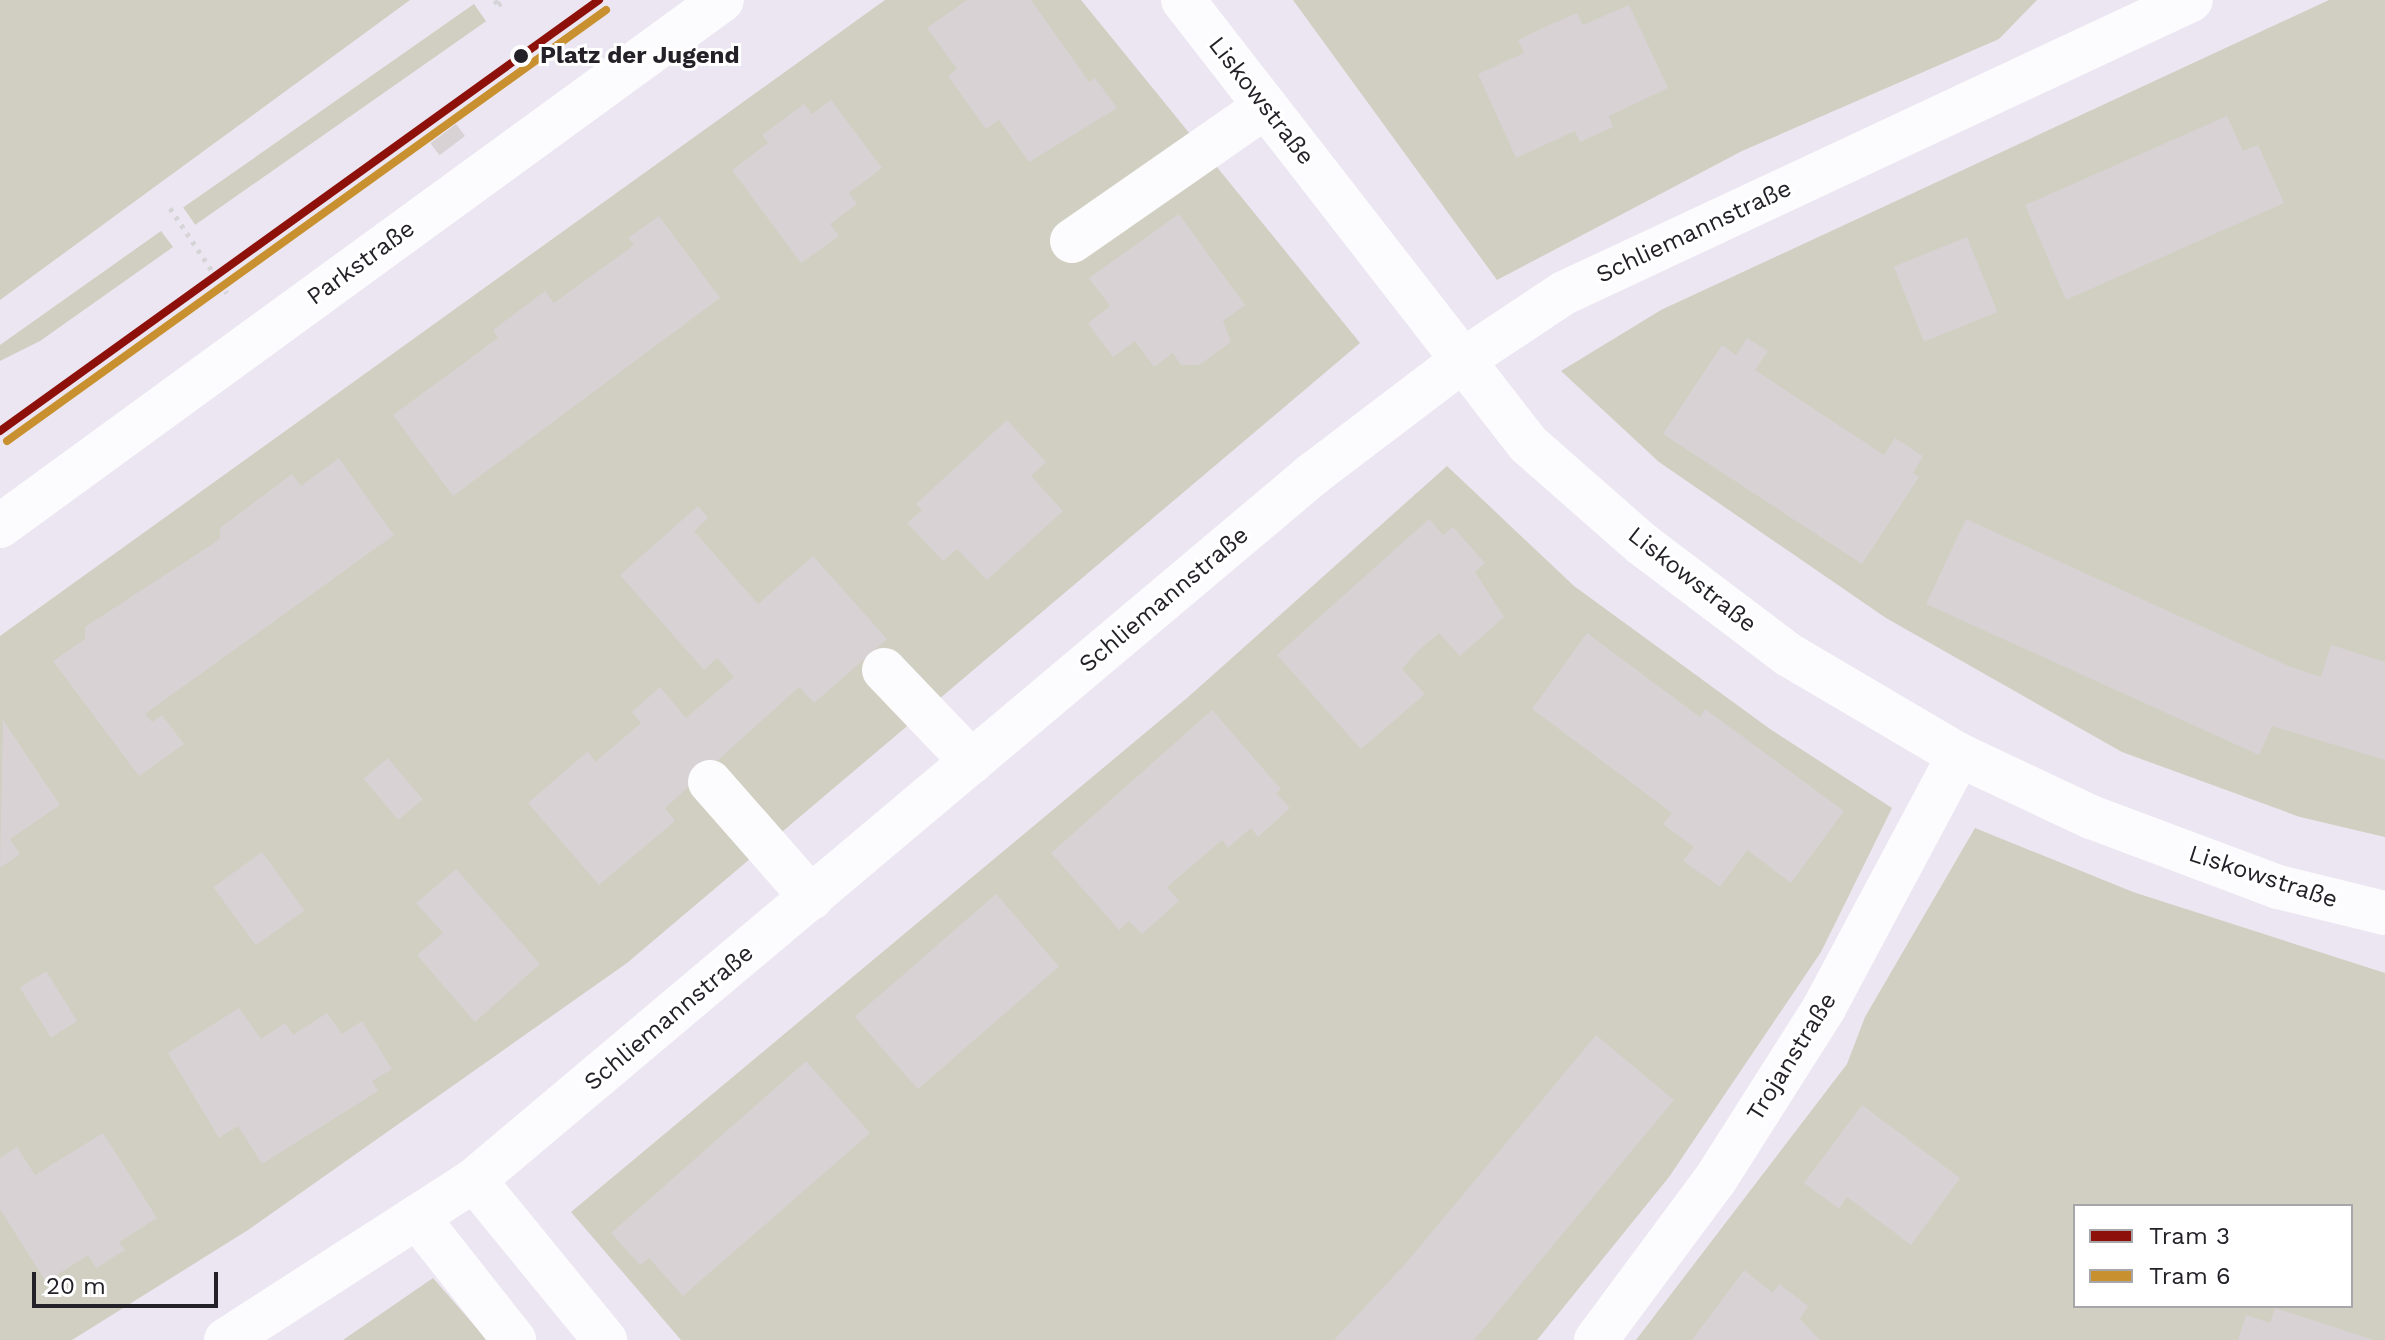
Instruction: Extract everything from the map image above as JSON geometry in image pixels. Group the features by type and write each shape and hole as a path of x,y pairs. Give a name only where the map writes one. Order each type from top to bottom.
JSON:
{"street":[{"name":"Parkstraße","path":"0,526 722,0"},
{"name":"Liskowstraße","path":"1183,0 1528,444 1642,544 1789,655 1959,755 2091,817 2278,887 2385,913"},
{"name":"Schliemannstraße","path":"226,1340 474,1180 1313,474 1463,360 1564,293 2191,0"},
{"path":"1072,241 1266,106"},
{"path":"884,670 972,762"},
{"name":"Trojanstraße","path":"1596,1340 1715,1180 1816,1021 1959,755"},
{"path":"710,782 812,898"},
{"path":"474,1180 605,1340"},
{"path":"417,1217 514,1340"}],"path":[{"path":"495,0 505,0"},
{"path":"170,208 230,298"}],"shaded area":[{"path":"0,0 410,0 0,300"},
{"path":"885,0 1081,0 1360,343 627,963 248,1230 72,1340 0,1340 0,636"},
{"path":"1293,0 2037,0 1999,39 1742,151 1497,280"},
{"path":"2329,0 2385,0 2385,837 2300,817 2122,752 1886,618 1659,462 1561,371 1661,310"},
{"path":"474,4 486,21 195,225 183,208"},
{"path":"161,231 173,247 40,341 0,361 0,345"},
{"path":"1447,466 1574,586 1770,729 1892,808 1821,952 1669,1177 1537,1340 681,1340 571,1212 1187,698"},
{"path":"1975,828 2133,892 2385,973 2385,1340 1636,1340 1847,1064 1865,1017"},
{"path":"433,1278 487,1340 343,1340"}],"building":[{"path":"967,0 1031,0 1089,82 1095,78 1117,108 1029,162 999,120 986,129 948,76 957,69 927,28"},
{"path":"1629,5 1668,88 1609,116 1613,127 1580,142 1575,131 1516,158 1478,74 1524,53 1518,40 1547,26 1577,13 1583,25"},
{"path":"831,100 882,168 849,193 857,204 830,224 839,236 801,263 732,170 768,143 762,135 804,104 812,114"},
{"path":"2227,116 2243,151 2258,145 2284,203 2066,300 2025,205"},
{"path":"456,124 465,136 439,155 430,143"},
{"path":"1179,214 1245,305 1223,321 1231,342 1199,365 1181,365 1173,353 1154,367 1135,341 1113,357 1088,323 1110,306 1089,278"},
{"path":"659,216 720,298 453,496 393,415 498,338 493,330 545,291 554,303 634,245 628,238"},
{"path":"1967,237 1997,312 1924,342 1894,267"},
{"path":"1747,338 1768,351 1755,370 1884,455 1895,438 1923,456 1913,473 1919,477 1862,564 1663,434 1722,345 1736,355"},
{"path":"1007,420 1046,462 1031,476 1063,511 987,580 957,549 943,561 907,523 922,510 916,504"},
{"path":"339,458 394,535 145,714 152,722 162,715 184,744 139,776 53,661 85,639 85,627 220,539 220,528 292,474 301,486"},
{"path":"698,506 708,518 694,531 758,604 813,556 887,639 814,703 799,687 665,808 675,821 599,885 528,803 588,751 595,762 641,723 632,712 660,687 686,718 734,677 717,658 704,670 620,575"},
{"path":"1429,519 1443,535 1453,527 1485,563 1475,572 1504,617 1460,656 1439,633 1419,650 1402,669 1425,694 1361,749 1277,655"},
{"path":"1966,519 2291,667 2321,677 2331,645 2385,662 2385,760 2272,726 2259,755 1926,604"},
{"path":"1587,633 1700,717 1705,709 1844,811 1791,883 1747,850 1720,887 1683,861 1694,847 1663,824 1672,813 1532,709"},
{"path":"1212,710 1281,789 1276,793 1290,808 1258,837 1251,828 1228,848 1222,840 1167,887 1179,901 1142,934 1129,921 1119,930 1051,853"},
{"path":"3,720 60,805 10,839 20,854 0,868"},
{"path":"388,758 423,799 398,820 363,779"},
{"path":"262,852 304,910 256,946 213,887"},
{"path":"456,869 540,964 475,1022 417,955 443,933 416,903"},
{"path":"996,894 1059,966 918,1089 855,1017"},
{"path":"46,971 77,1021 51,1037 20,987"},
{"path":"239,1008 261,1039 285,1023 293,1035 327,1013 342,1034 362,1021 392,1069 372,1081 378,1091 262,1164 238,1126 219,1138 168,1053"},
{"path":"1596,1035 1674,1100 1481,1332 1473,1340 1334,1340 1406,1263"},
{"path":"806,1061 870,1133 683,1296 649,1258 640,1265 611,1233"},
{"path":"1862,1105 1960,1178 1911,1245 1847,1197 1839,1209 1804,1183"},
{"path":"103,1133 157,1218 119,1242 125,1250 96,1268 88,1255 46,1282 0,1209 0,1158 17,1147 35,1175"},
{"path":"1744,1270 1773,1293 1779,1284 1808,1306 1800,1319 1820,1340 1692,1340"},
{"path":"2275,1308 2371,1340 2238,1340 2246,1315 2270,1323"}],"tram line":[{"name":"3","path":"0,431 599,0"},
{"name":"6","path":"7,441 606,10"}],"place":[{"name":"Platz der Jugend","path":"521,56"}]}
